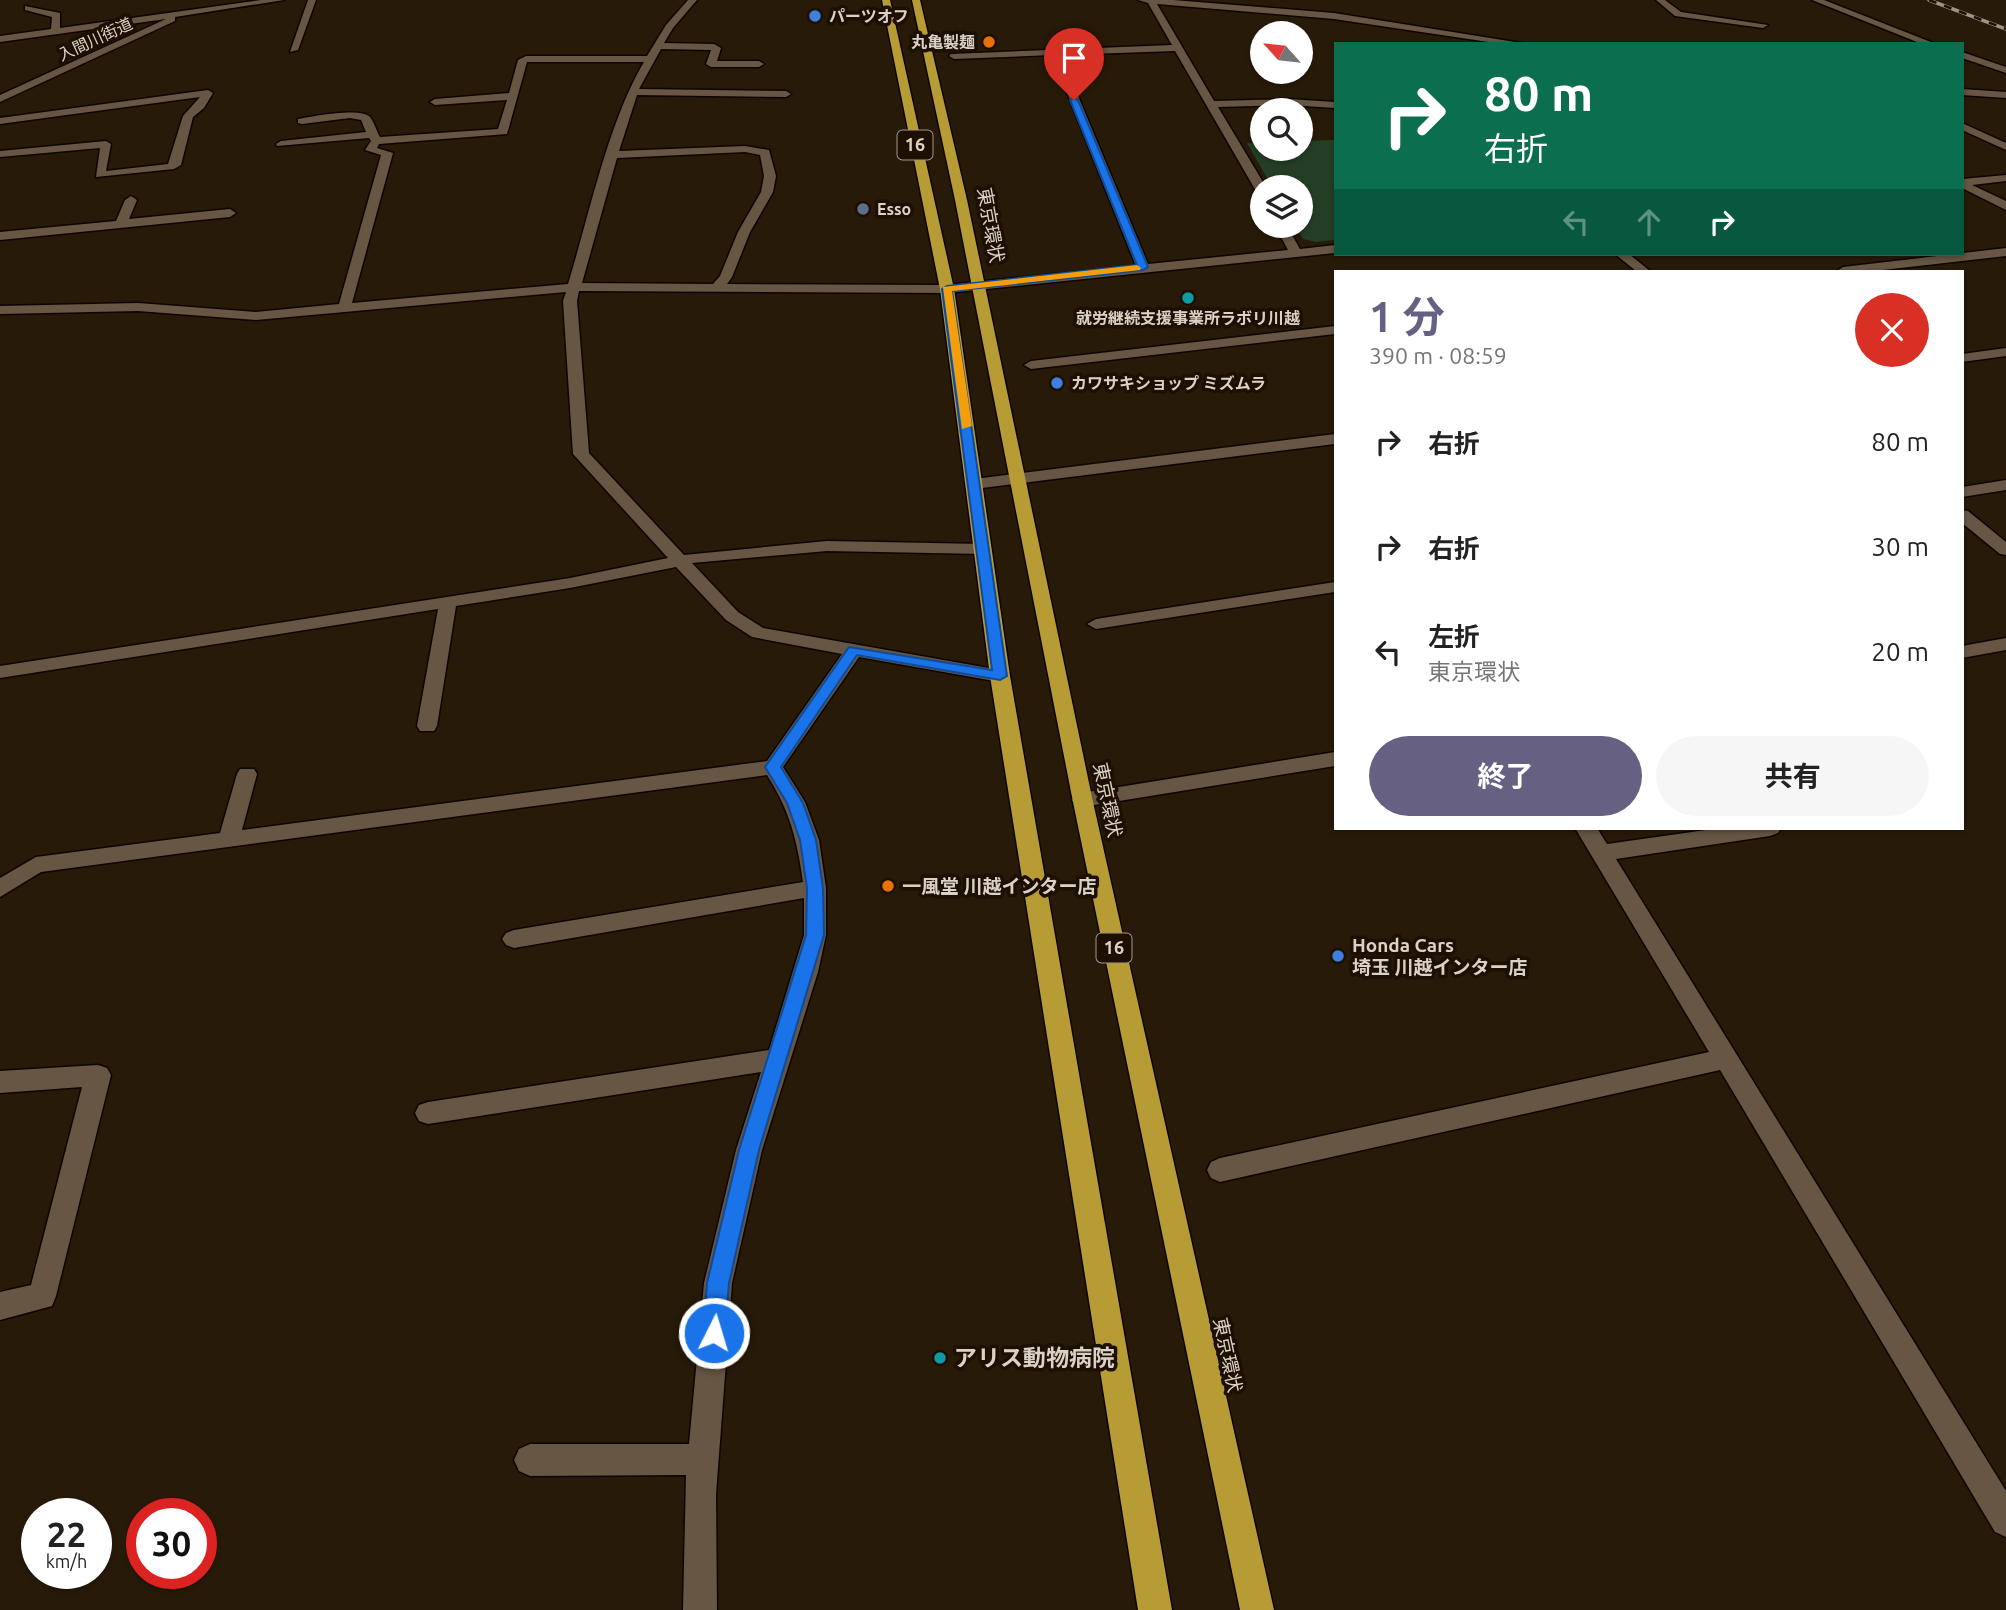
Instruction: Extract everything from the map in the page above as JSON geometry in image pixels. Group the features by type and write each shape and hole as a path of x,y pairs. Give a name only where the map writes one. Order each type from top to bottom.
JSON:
{"highway":[{"name":"16","path":"886,0 947,289 1000,676 1155,1610"},
{"name":"東京環状","path":"916,0 956,164 977,285 1082,800 1257,1610"}],"street":[{"name":"入間川街道","path":"0,99 136,38 184,13 200,0"},
{"path":"0,38 280,0"},
{"path":"293,50 312,0"},
{"path":"693,0 675,19 633,92 570,301 581,454 732,616 758,632 1000,676"},
{"path":"1142,0 1318,14 1509,42"},
{"path":"1660,0 1678,14 1763,25"},
{"path":"1816,0 1926,42"},
{"path":"1151,1 1253,175"},
{"path":"28,8 57,15 55,30"},
{"path":"1394,25 1403,34"},
{"path":"281,144 503,132 523,60 526,59 714,47 716,48 711,64 759,64"},
{"path":"954,56 1179,48"},
{"path":"1055,52 1143,267"},
{"path":"1964,56 2006,70"},
{"path":"633,92 786,94"},
{"path":"1964,92 2006,95"},
{"path":"0,121 208,93 200,106 188,116 175,165 170,167 100,175 106,144 0,154"},
{"path":"435,102 514,96"},
{"path":"1213,104 1289,102 1334,105"},
{"path":"302,121 350,115 365,117 375,138 370,150 387,153 344,309"},
{"path":"1964,127 2006,147"},
{"path":"614,155 745,149 765,152 770,176 767,192 744,232 726,277 716,288"},
{"path":"0,162 69,154 87,156"},
{"path":"1964,183 2006,178"},
{"path":"1964,184 2006,206"},
{"path":"121,224 131,200"},
{"path":"0,236 230,214"},
{"path":"1288,238 1296,253"},
{"path":"0,310 138,307 256,316 575,287 947,289 1334,249"},
{"path":"1852,270 2006,252"},
{"path":"1624,256 1643,270"},
{"path":"1031,365 1334,330"},
{"path":"1964,358 2006,352"},
{"path":"974,484 1016,481 1334,439"},
{"path":"1964,492 2006,485"},
{"path":"1964,517 2006,550"},
{"path":"0,672 570,583 679,560 827,546 983,550"},
{"path":"1096,624 1334,587"},
{"path":"427,726 448,603"},
{"path":"1964,652 2006,644"},
{"path":"0,889 36,865 773,767 854,650"},
{"path":"1082,800 1334,759"},
{"path":"699,1610 703,1459 718,1283 749,1150 815,935 815,888 808,840 795,803 773,767"},
{"path":"229,840 247,774"},
{"path":"1587,830 2006,1521"},
{"path":"1602,853 1757,830"},
{"path":"514,939 815,888"},
{"path":"428,1113 779,1059"},
{"path":"1220,1170 1724,1059"},
{"path":"0,1082 98,1075 42,1296 0,1306"},
{"path":"530,1460 703,1459"}],"green space":[{"path":"1334,140 1334,240 1316,242 1302,238 1313,238 1313,175 1265,175 1257,161 1313,161 1313,141"}],"railway":[{"path":"1929,0 2006,29"}],"slow traffic":[{"path":"966,426 947,289 1137,268"}],"place":[{"name":"パーツオフ","path":"815,16"},
{"name":"丸亀製麺","path":"989,42"},
{"name":"Esso","path":"863,209"},
{"name":"就労継続支援事業所ラボリ川越","path":"1188,298"},
{"name":"カワサキショップ ミズムラ","path":"1057,383"},
{"name":"一風堂 川越インター店","path":"888,886"},
{"name":"Honda Cars 埼玉 川越インター店","path":"1338,956"},
{"name":"アリス動物病院","path":"940,1358"}],"route":[{"path":"714,1333 718,1283 749,1150 806,972 815,935 815,888 808,840 795,803 773,767 854,650 1000,676 947,289 1143,267 1074,100"}]}
